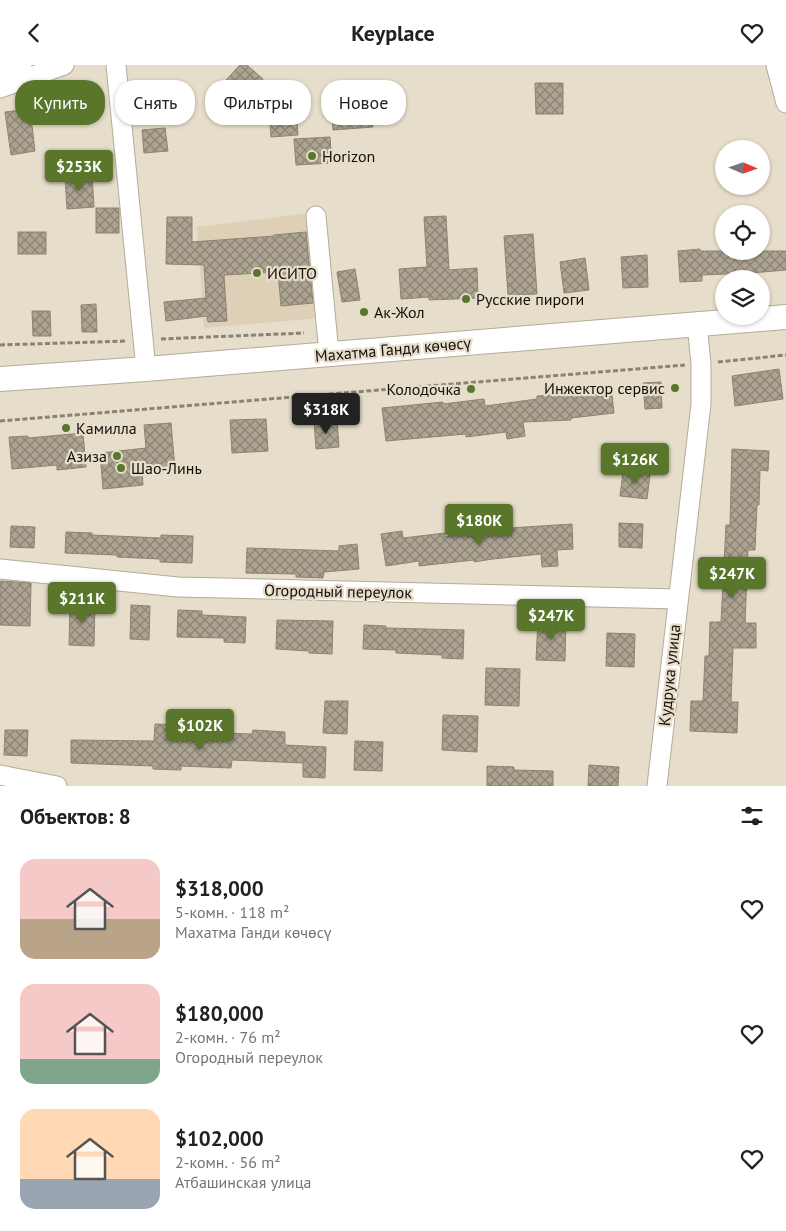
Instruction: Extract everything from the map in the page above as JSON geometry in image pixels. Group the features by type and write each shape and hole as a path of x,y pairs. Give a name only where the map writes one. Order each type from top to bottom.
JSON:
{"main road":[{"name":"Махатма Ганди көчөсү","path":"0,379 146,369 328,343 697,324 786,317"}],"street":[{"path":"0,73 22,65"},
{"path":"0,88 64,65"},
{"path":"116,65 146,369"},
{"path":"776,65 786,103"},
{"path":"316,216 328,343"},
{"name":"Кудрука улица","path":"657,786 701,404 701,364 697,324"},
{"name":"Огородный переулок","path":"0,569 178,587 678,599"},
{"path":"0,775 57,786"}],"path":[{"path":"0,345 143,340 328,343"},
{"path":"0,421 701,364 786,355"}],"shaded area":[{"name":"ИСИТО","path":"309,213 319,318 204,328 197,227"}],"building":[{"path":"240,65 247,65 263,79 262,80 226,80"},
{"path":"535,83 563,83 563,114 536,114"},
{"path":"15,111 15,125 32,125 35,151 11,155 5,112"},
{"path":"270,125 297,125 298,135 271,137"},
{"path":"333,125 373,125 373,127 333,130"},
{"path":"165,128 168,151 144,153 142,130"},
{"path":"330,137 332,163 296,165 294,139"},
{"path":"92,175 94,207 67,209 65,177"},
{"path":"96,208 119,208 119,233 96,233"},
{"path":"446,216 449,270 477,268 478,298 429,300 429,297 401,299 399,269 427,267 424,217"},
{"path":"167,217 192,217 192,242 306,232 313,303 281,306 278,272 224,275 227,321 208,322 207,316 166,321 164,302 206,298 204,265 166,264"},
{"path":"18,232 46,232 46,254 18,254"},
{"path":"533,234 537,294 508,295 504,236"},
{"path":"700,249 700,251 715,251 715,260 770,260 770,251 786,251 786,270 715,270 715,274 702,275 702,281 680,282 678,251"},
{"path":"647,255 648,287 623,288 621,257"},
{"path":"585,258 589,290 564,293 560,262"},
{"path":"355,269 360,300 342,302 337,272"},
{"path":"96,304 97,332 82,332 81,305"},
{"path":"32,311 50,311 51,336 33,336"},
{"path":"779,369 783,399 735,406 732,376"},
{"path":"661,382 662,408 645,409 643,383"},
{"path":"611,386 614,413 571,418 571,420 523,422 525,436 507,439 506,432 466,437 466,434 386,441 382,408 484,399 485,406 537,399 537,396 592,393 592,388"},
{"path":"266,419 268,451 232,453 230,420"},
{"path":"337,420 339,447 316,449 314,422"},
{"path":"171,423 175,469 142,471 143,485 103,489 100,453 146,448 144,425"},
{"path":"83,433 86,467 57,470 57,465 12,469 9,437 28,436 28,438"},
{"path":"732,449 769,451 768,471 760,470 755,550 748,550 745,623 756,623 756,648 733,648 731,702 738,702 737,733 690,731 691,701 703,701 705,656 709,656 710,622 721,622 726,525 730,525"},
{"path":"623,472 650,475 647,499 620,496"},
{"path":"619,523 643,524 642,548 619,547"},
{"path":"572,524 573,549 557,550 558,566 542,567 541,554 474,562 474,560 419,566 419,561 386,566 381,534 402,531 403,538 445,533 445,537 509,528"},
{"path":"11,526 35,527 34,548 10,547"},
{"path":"66,532 161,538 161,535 193,536 192,563 160,562 160,559 117,557 117,555 65,553"},
{"path":"357,544 359,569 324,572 323,578 296,577 296,574 246,573 247,548 339,551 339,546"},
{"path":"0,581 31,583 30,626 0,625"},
{"path":"70,602 95,603 94,646 69,645"},
{"path":"131,605 150,606 149,640 130,639"},
{"path":"178,610 202,611 202,615 246,617 245,643 224,642 224,638 177,637"},
{"path":"277,620 333,621 332,654 276,649"},
{"path":"538,620 566,621 565,661 536,660"},
{"path":"364,625 386,626 386,628 464,630 463,659 442,658 442,655 396,653 396,650 363,649"},
{"path":"607,633 635,634 634,667 606,666"},
{"path":"486,668 520,669 519,706 485,705"},
{"path":"325,701 348,701 347,734 323,733"},
{"path":"443,715 478,716 477,752 442,750"},
{"path":"155,724 183,725 183,732 252,734 253,730 285,732 285,745 326,747 325,778 303,777 303,763 232,760 231,768 181,766 181,770 153,769 153,766 71,763 71,740 154,741"},
{"path":"5,730 28,730 27,756 4,755"},
{"path":"355,741 383,742 382,771 354,770"},
{"path":"589,765 619,767 618,786 588,786"},
{"path":"487,766 514,767 514,770 553,771 553,786 487,786"}],"place":[{"name":"Horizon","path":"312,156"},
{"name":"ИСИТО","path":"257,273"},
{"name":"Русские пироги","path":"466,299"},
{"name":"Ак-Жол","path":"364,312"},
{"name":"Инжектор сервис","path":"675,388"},
{"name":"Колодочка","path":"471,389"},
{"name":"Камилла","path":"66,428"},
{"name":"Азиза","path":"117,456"},
{"name":"Шао-Линь","path":"121,468"}]}
